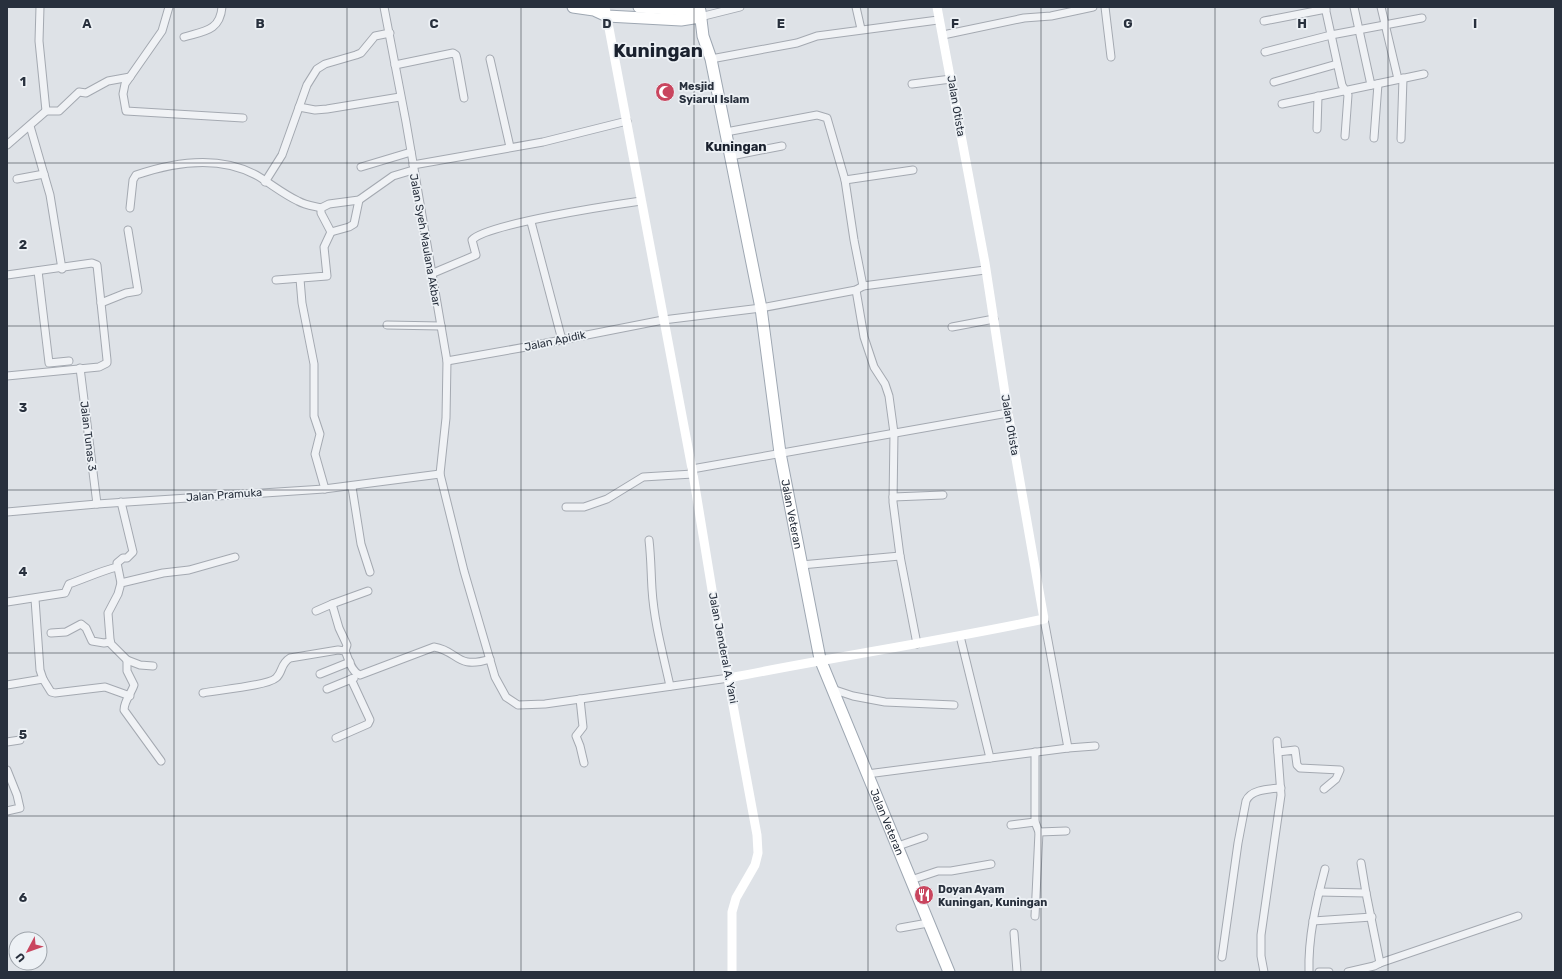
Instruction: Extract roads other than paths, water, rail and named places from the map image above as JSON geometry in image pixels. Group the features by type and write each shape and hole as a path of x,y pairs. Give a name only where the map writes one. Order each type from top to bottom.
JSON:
{"main road":[{"path":"573,7 596,8 606,12 681,20 700,12"},
{"path":"639,7 700,12"},
{"name":"Jalan Otista","path":"936,7 951,79 994,319 1008,413 1044,618"},
{"name":"Jalan Jenderal A. Yani","path":"606,12 758,834 758,853 755,865 736,898 732,912 732,972"},
{"name":"Jalan Veteran","path":"700,12 703,36 711,59 761,308 780,453 820,660 949,972"},
{"path":"729,678 820,660 960,636 1044,618"}],"street":[{"path":"40,7 39,41 46,111"},
{"path":"169,7 162,31 125,84 124,94 126,111 243,118"},
{"path":"184,37 216,25 220,20 222,7"},
{"name":"Jalan Syeh Maulana Akbar","path":"384,7 390,33 447,361 446,418 440,474"},
{"path":"700,12 740,7"},
{"path":"856,7 861,30"},
{"path":"943,36 1057,11 1093,7"},
{"path":"1105,7 1111,57"},
{"path":"1354,7 1358,30 1374,84 1374,138"},
{"path":"1381,7 1400,79 1401,139"},
{"path":"1264,21 1325,8 1337,64 1348,95 1345,136"},
{"path":"1265,52 1331,35 1422,18"},
{"path":"711,59 797,43 817,36 938,20"},
{"path":"269,185 300,108 307,85 317,69 325,64 361,53 375,36 390,33"},
{"path":"395,65 453,53 456,55 457,59 464,98"},
{"path":"490,59 510,147"},
{"path":"1274,82 1337,64"},
{"path":"1282,104 1424,74"},
{"path":"7,145 46,111 59,111 78,92 86,93 108,81 124,80 131,77"},
{"path":"912,84 951,79"},
{"path":"1317,129 1318,96"},
{"path":"300,108 313,110 348,106 400,97"},
{"path":"726,132 824,115 828,118 845,180 863,286 985,270"},
{"path":"130,208 133,180 136,175 156,168 187,163 227,164 256,175 269,185 299,202 321,208 329,204 360,200 393,176 413,167 542,142 627,121"},
{"path":"30,126 53,212 62,269"},
{"path":"731,156 782,146"},
{"path":"361,167 411,152"},
{"path":"845,180 913,170"},
{"path":"17,179 44,174"},
{"path":"276,280 327,276 324,247 331,232 354,224 360,200"},
{"path":"431,274 476,255 472,240 479,235 494,229 564,214 641,201"},
{"path":"321,208 321,213 331,232"},
{"path":"531,222 562,340"},
{"path":"101,303 126,293 138,291 128,230"},
{"path":"7,275 62,269 92,263 97,265 107,363 99,367 7,376"},
{"path":"38,271 49,362 69,361"},
{"path":"300,279 302,303 314,364 314,416 320,434 315,454 325,489"},
{"name":"Jalan Apidik","path":"447,361 663,320 761,308 856,290 863,286"},
{"path":"856,290 864,337 874,367 885,384 894,433 893,497 900,556 917,644"},
{"path":"952,326 994,319"},
{"path":"387,325 441,326"},
{"name":"Jalan Tunas 3","path":"80,368 97,504"},
{"path":"566,507 584,507 607,499 643,477 692,471 780,453 1008,413"},
{"path":"440,474 464,571 495,678 506,697 518,705 580,699 729,678"},
{"name":"Jalan Pramuka","path":"7,512 121,502 325,489 440,474"},
{"path":"352,486 361,544 370,572"},
{"path":"893,497 943,495"},
{"path":"121,502 133,552 127,558 123,558 117,563 121,583 118,594 108,613 110,642 127,660 140,665 153,666"},
{"path":"649,540 652,558 652,589 658,633 670,686"},
{"path":"801,565 900,556"},
{"path":"121,583 163,573 189,570 235,557"},
{"path":"7,602 35,599 65,593 69,584 88,578 102,570 117,567"},
{"path":"316,611 368,591"},
{"path":"35,599 40,670 43,679 51,692 54,693 104,687 130,696"},
{"path":"332,604 339,628 347,644 345,652 356,674 360,675"},
{"path":"1044,618 1068,748"},
{"path":"51,633 66,632 81,624 86,628 92,641 97,643 110,642"},
{"path":"960,636 990,758"},
{"path":"327,689 434,647 442,648 461,661 479,662 490,659"},
{"path":"203,693 268,682 276,679 284,662 292,658 338,650 345,652"},
{"path":"127,660 127,671 134,685 130,696 124,703 124,710 161,761"},
{"path":"320,674 350,662"},
{"path":"7,685 43,679"},
{"path":"336,738 369,722 351,679"},
{"path":"831,689 853,696 885,702 954,705"},
{"path":"580,699 583,728 576,736 584,763"},
{"path":"7,742 20,740"},
{"path":"1264,972 1261,956 1261,935 1281,788 1277,741"},
{"path":"867,774 1035,752 1095,746"},
{"path":"1278,752 1295,750 1297,766 1300,768 1340,770 1336,779 1324,789"},
{"path":"1035,752 1035,822 1039,832 1036,916"},
{"path":"7,770 17,795 20,808 7,811"},
{"path":"1222,957 1238,843 1246,801 1248,796 1258,792 1281,788"},
{"path":"1011,825 1035,822"},
{"path":"1039,832 1066,831"},
{"path":"898,846 924,837"},
{"path":"1361,863 1380,963"},
{"path":"911,880 938,871 951,871 991,864"},
{"path":"1309,972 1308,953 1313,921 1325,869"},
{"path":"1319,892 1366,893"},
{"path":"1348,972 1374,966 1518,916"},
{"path":"1313,921 1372,917"},
{"path":"900,928 928,923"},
{"path":"1014,933 1017,972"},
{"path":"1319,972 1329,972"}],"place":[{"name":"Mesjid Syiarul Islam","path":"665,92"},
{"name":"Doyan Ayam Kuningan, Kuningan","path":"924,895"}],"district":[{"name":"Kuningan","path":"658,50"},
{"name":"Kuningan","path":"736,146"}]}
